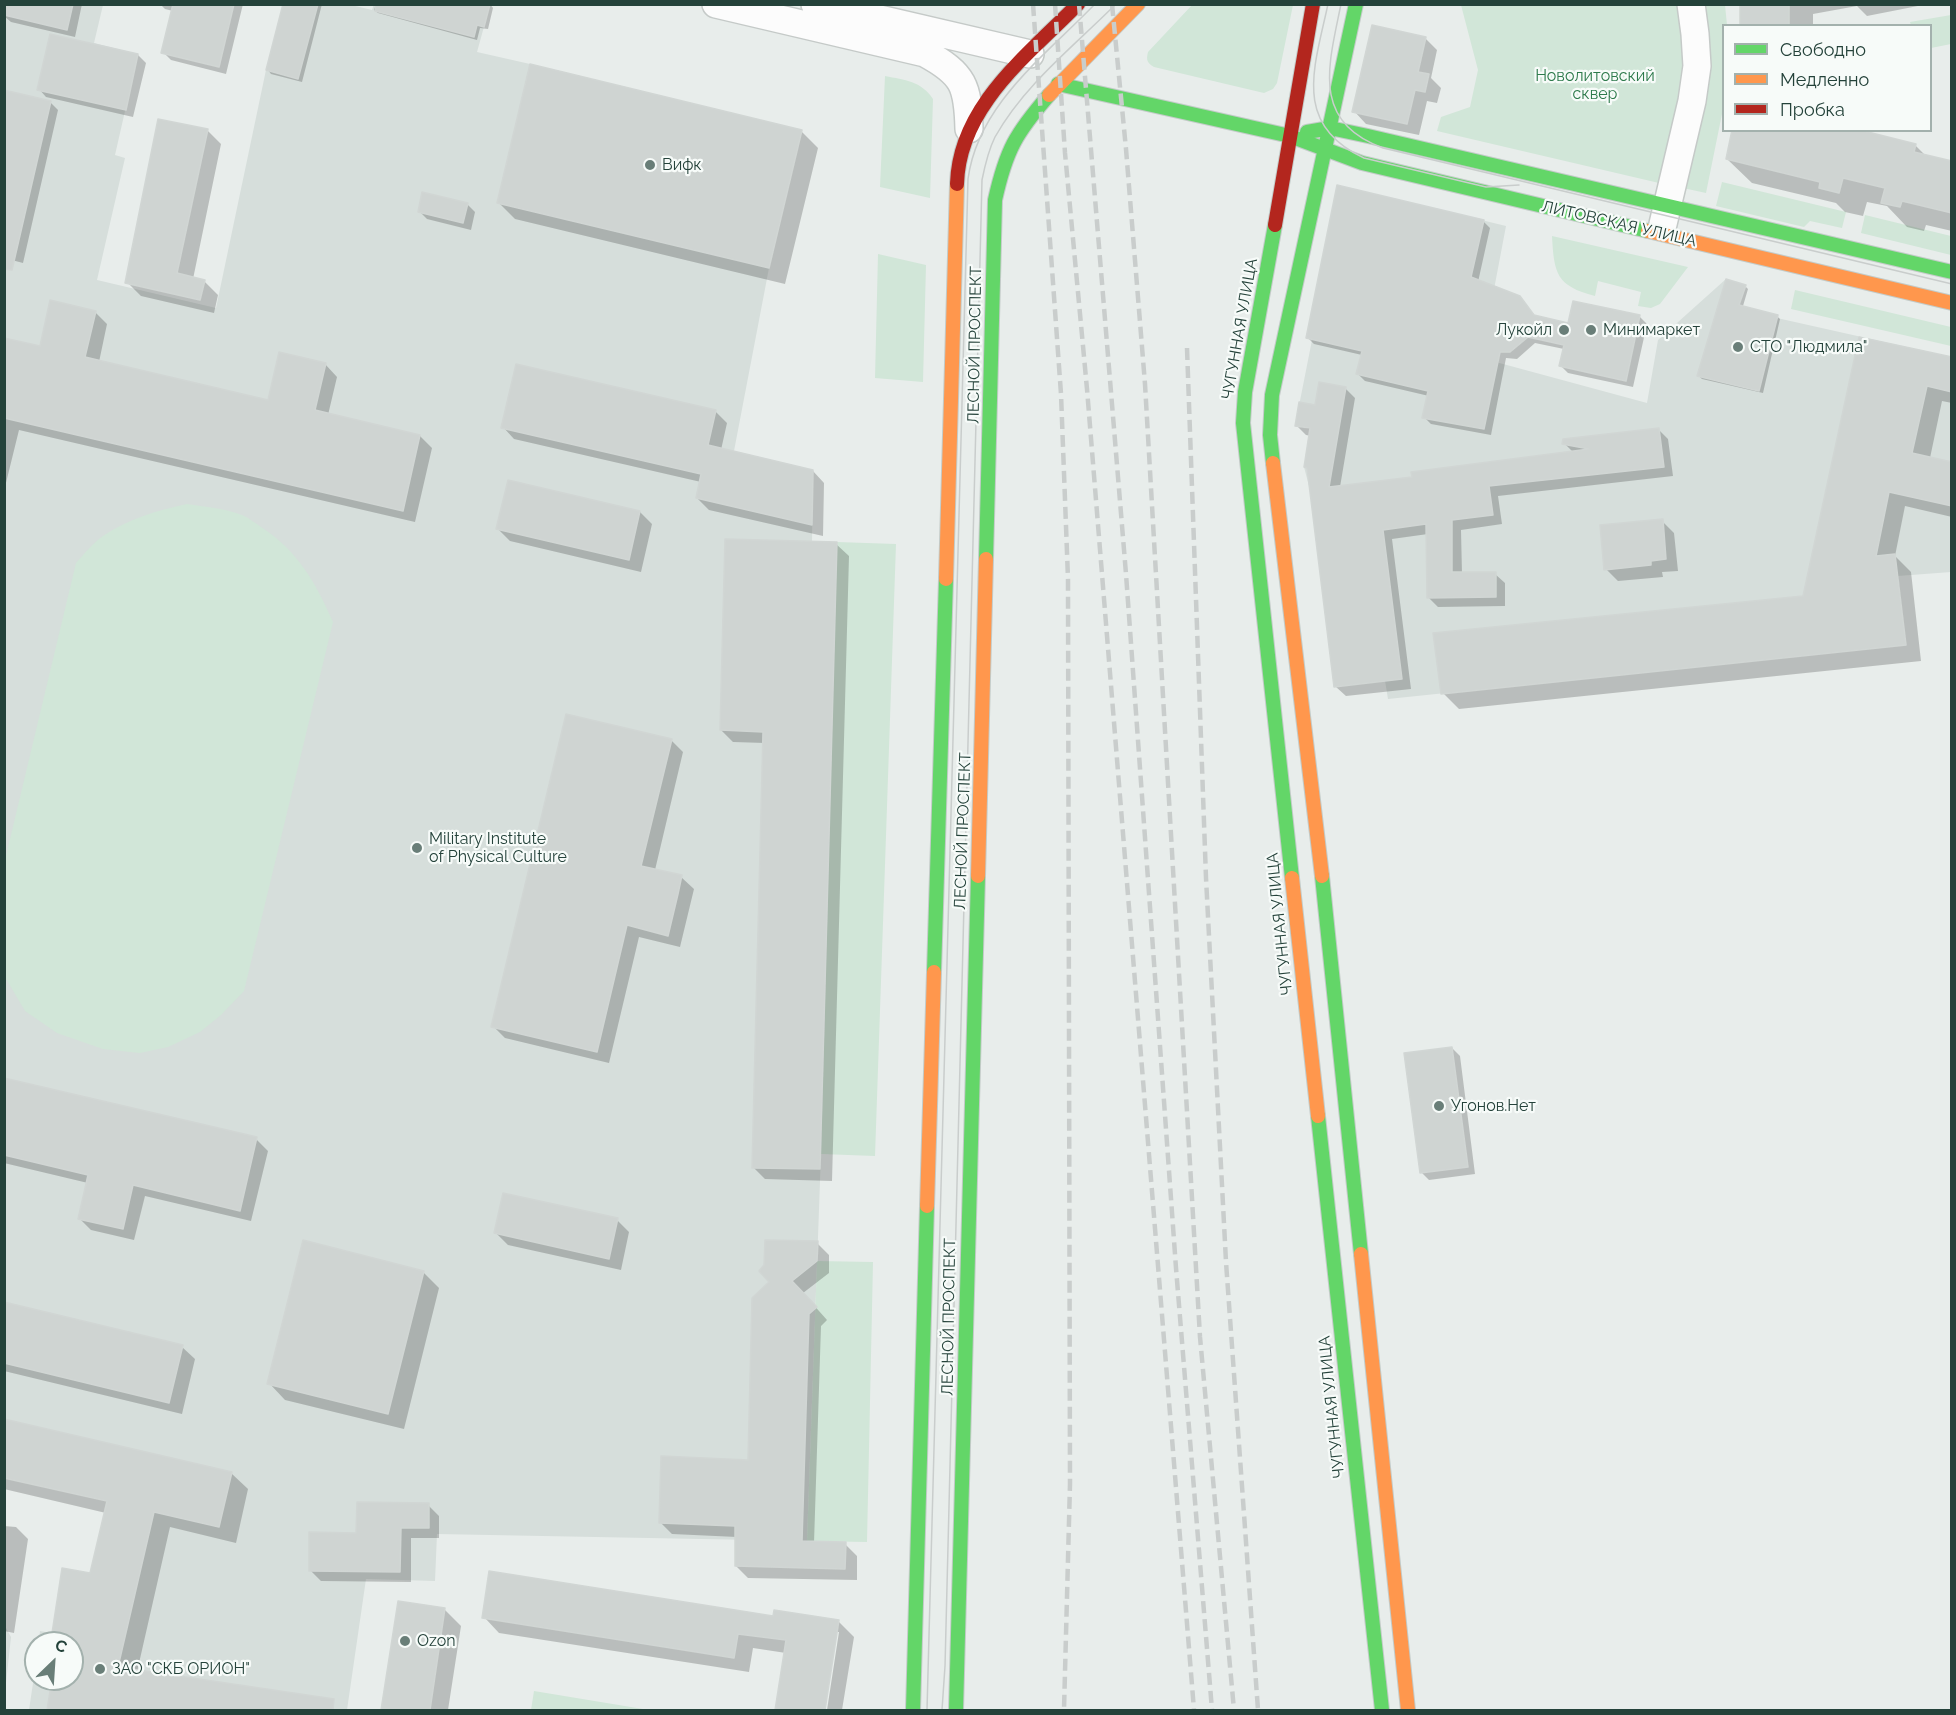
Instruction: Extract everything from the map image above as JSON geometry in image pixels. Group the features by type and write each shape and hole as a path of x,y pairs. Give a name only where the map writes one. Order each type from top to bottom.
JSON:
{"street":[{"path":"716,4 925,53 943,63 963,84 969,100 969,129"},
{"path":"815,4 1030,54"},
{"name":"ЛЕСНОЙ ПРОСПЕКТ","path":"913,1710 943,854 956,198 962,153 969,129 985,103 1078,4"},
{"name":"ЛЕСНОЙ ПРОСПЕКТ","path":"956,1710 973,855 995,200 1002,168 1013,141 1026,121 1058,84 1138,4"},
{"path":"1290,136 1313,4"},
{"path":"1356,4 1272,395 1269,435 1314,798 1408,1710"},
{"path":"1661,234 1692,101 1697,66 1691,4"},
{"name":"ЛИТОВСКАЯ УЛИЦА","path":"1058,84 1290,136 1362,164 1952,303"},
{"name":"ЛИТОВСКАЯ УЛИЦА","path":"1290,136 1330,128 1952,272"},
{"name":"ЧУГУННАЯ УЛИЦА","path":"1290,136 1245,392 1243,423 1382,1710"}],"shaded area":[{"name":"Military Institute of Physical Culture","path":"374,4 490,5 477,52 530,64 497,203 769,268 734,451 813,470 812,541 837,542 821,1154 807,1541 437,1534 435,1581 366,1579 347,1710 29,1710 32,1691 84,1691 84,1631 52,1631 62,1568 79,1571 78,1581 88,1582 107,1501 5,1478 5,5 103,5 94,43 138,54 115,155 125,158 97,280 216,308 266,70 283,5 351,5 372,10"},
{"path":"1337,185 1506,226 1481,358 1647,403 1658,340 1726,279 1746,285 1739,305 1778,315 1777,318 1951,357 1951,572 1898,576 1906,645 1388,699 1385,681 1334,687 1310,490 1304,467 1310,429 1295,426 1312,340 1306,338"},
{"path":"5,1626 11,1637 5,1692"}],"green space":[{"path":"1192,5 1293,5 1277,83 1273,89 1264,93 1154,67 1150,64 1147,59 1148,52"},
{"name":"Новолитовский сквер","path":"1461,5 1681,5 1689,55 1659,183 1437,131 1441,117 1470,107 1478,70"},
{"path":"1703,5 1725,5 1727,24 1722,24 1722,114 1706,193 1683,188"},
{"path":"1951,15 1951,44 1932,48 1932,24 1911,24 1910,22"},
{"path":"885,76 918,85 933,99 930,198 880,187"},
{"path":"1722,182 1846,212 1842,228 1810,221 1804,227 1716,206"},
{"path":"1865,215 1951,236 1951,255 1861,233"},
{"path":"1552,236 1688,267 1660,304 1651,308 1638,306 1641,292 1598,281 1595,296 1572,288 1556,269"},
{"path":"878,254 926,265 923,382 875,378"},
{"path":"1795,290 1951,327 1951,346 1791,309"},
{"path":"187,504 242,515 274,536 304,568 333,622 244,991 221,1015 200,1032 168,1047 140,1053 103,1049 57,1033 25,1011 5,977 5,860 76,563 99,539 113,530 154,512"},
{"path":"837,542 896,544 875,1156 821,1154"},
{"path":"817,1261 873,1262 867,1542 807,1541"},
{"path":"534,1691 649,1710 531,1710"}],"building":[{"path":"4,4 73,4 67,30 4,15"},
{"path":"173,4 234,4 219,67 161,53"},
{"path":"283,4 318,4 298,79 266,70"},
{"path":"376,4 490,4 484,27 477,25 474,37 375,11"},
{"path":"1740,4 1789,4 1789,24 1740,24"},
{"path":"1372,25 1426,37 1418,72 1429,74 1425,92 1415,90 1407,124 1352,112"},
{"path":"50,34 138,54 126,110 37,90"},
{"name":"Вифк","path":"530,64 802,130 769,268 497,203"},
{"path":"4,90 51,101 12,270 4,269"},
{"path":"158,119 208,129 177,273 205,280 200,300 125,283"},
{"path":"1732,132 1868,132 1916,144 1914,152 1952,161 1952,213 1902,201 1900,207 1881,203 1885,188 1843,178 1839,193 1819,188 1820,182 1726,159"},
{"path":"1337,185 1484,220 1471,277 1520,296 1534,315 1568,323 1573,301 1640,315 1626,381 1559,366 1564,345 1528,337 1510,352 1500,352 1484,429 1422,418 1428,391 1356,374 1362,351 1306,338"},
{"path":"422,192 468,203 463,223 418,212"},
{"name":"СТО \"Людмила\"","path":"1726,279 1746,285 1739,305 1778,315 1759,391 1697,376"},
{"path":"50,300 96,311 85,357 268,400 279,352 326,363 315,410 420,435 403,511 4,418 4,338 40,346"},
{"path":"1859,337 1952,357 1952,392 1927,386 1912,453 1952,462 1952,506 1889,492 1876,556 1895,554 1906,645 1441,694 1433,633 1803,596"},
{"path":"516,364 716,410 708,445 813,470 812,525 696,498 701,474 501,428"},
{"path":"1319,382 1346,387 1329,487 1412,477 1411,472 1589,449 1562,444 1563,439 1659,428 1664,467 1489,486 1493,515 1452,520 1452,572 1496,572 1496,597 1427,598 1426,524 1383,530 1402,679 1334,687 1307,468 1304,467 1310,428 1295,426 1299,402 1315,405"},
{"path":"508,480 640,511 629,560 496,529"},
{"path":"1663,519 1666,559 1651,561 1651,565 1604,570 1600,525"},
{"path":"725,539 837,542 820,1169 752,1168 763,732 720,730"},
{"path":"566,714 672,739 641,866 682,875 668,936 627,925 597,1052 491,1027"},
{"path":"1452,1047 1468,1167 1420,1173 1404,1053"},
{"path":"4,1078 257,1137 240,1211 133,1185 123,1229 78,1219 88,1175 4,1155"},
{"path":"503,1193 618,1218 609,1259 494,1233"},
{"path":"303,1240 424,1271 388,1414 267,1384"},
{"path":"765,1240 818,1241 817,1261 792,1281 817,1307 809,1314 802,1541 846,1542 845,1569 735,1566 735,1526 659,1523 661,1456 748,1460 752,1298 769,1282 759,1271 764,1265"},
{"path":"4,1302 183,1345 169,1403 4,1363"},
{"path":"4,1419 232,1472 219,1527 154,1512 118,1667 334,1699 333,1710 47,1710 50,1691 84,1691 84,1631 52,1631 62,1568 90,1573 107,1501 4,1478"},
{"path":"357,1502 429,1503 429,1528 401,1528 400,1572 309,1571 309,1532 356,1533"},
{"path":"489,1571 773,1616 774,1610 839,1620 825,1710 775,1710 786,1640 738,1634 734,1658 482,1618"},
{"path":"398,1601 445,1608 430,1710 381,1710"}],"tram line":[{"path":"927,1710 968,179 974,152 985,127 1000,104 1017,82 1095,4"},
{"path":"942,1710 945,1666 982,180 995,137 1020,100 1116,4"},
{"path":"1328,4 1314,71 1314,91 1317,111 1326,128 1341,144 1364,158 1486,187 1519,185"},
{"path":"1341,4 1330,69 1330,89 1334,107 1344,123 1360,137 1383,148 1952,284"}],"railway":[{"path":"1033,4 1061,394 1068,579 1070,1484 1064,1710"},
{"path":"1055,4 1065,153 1087,389 1194,1710"},
{"path":"1079,4 1126,574 1176,1268 1212,1710"},
{"path":"1112,4 1145,384 1200,1337 1234,1710"},
{"path":"1187,348 1206,878 1226,1262 1258,1710"}],"traffic: fast":[{"path":"1273,463 1270,435 1272,395 1356,4"},
{"path":"1058,84 1290,136 1362,163 1648,231"},
{"path":"986,559 995,200 1003,168 1014,143 1028,120 1049,95"},
{"path":"1307,132 1330,128 1368,136 1952,272"},
{"path":"1275,225 1245,392 1243,423 1292,878"},
{"path":"934,972 946,579"},
{"path":"956,1710 978,876"},
{"path":"1322,876 1361,1254"},
{"path":"1318,1116 1382,1710"},
{"path":"913,1710 927,1206"}],"traffic: slow":[{"path":"1049,95 1138,4"},
{"path":"946,579 957,184"},
{"path":"1648,231 1952,303"},
{"path":"1273,463 1322,876"},
{"path":"978,876 986,559"},
{"path":"1292,878 1318,1116"},
{"path":"927,1206 934,972"},
{"path":"1361,1254 1408,1710"}],"traffic: jam":[{"path":"957,184 961,156 970,130 983,106 1018,63 1078,4"},
{"path":"1275,225 1313,4"}],"place":[{"name":"Вифк","path":"650,165"},
{"name":"Лукойл","path":"1564,330"},
{"name":"Минимаркет","path":"1591,330"},
{"name":"СТО \"Людмила\"","path":"1738,347"},
{"name":"Military Institute of Physical Culture","path":"417,848"},
{"name":"Угонов.Нет","path":"1439,1106"},
{"name":"Ozon","path":"405,1641"},
{"name":"ЗАО \"СКБ ОРИОН\"","path":"100,1669"}]}
